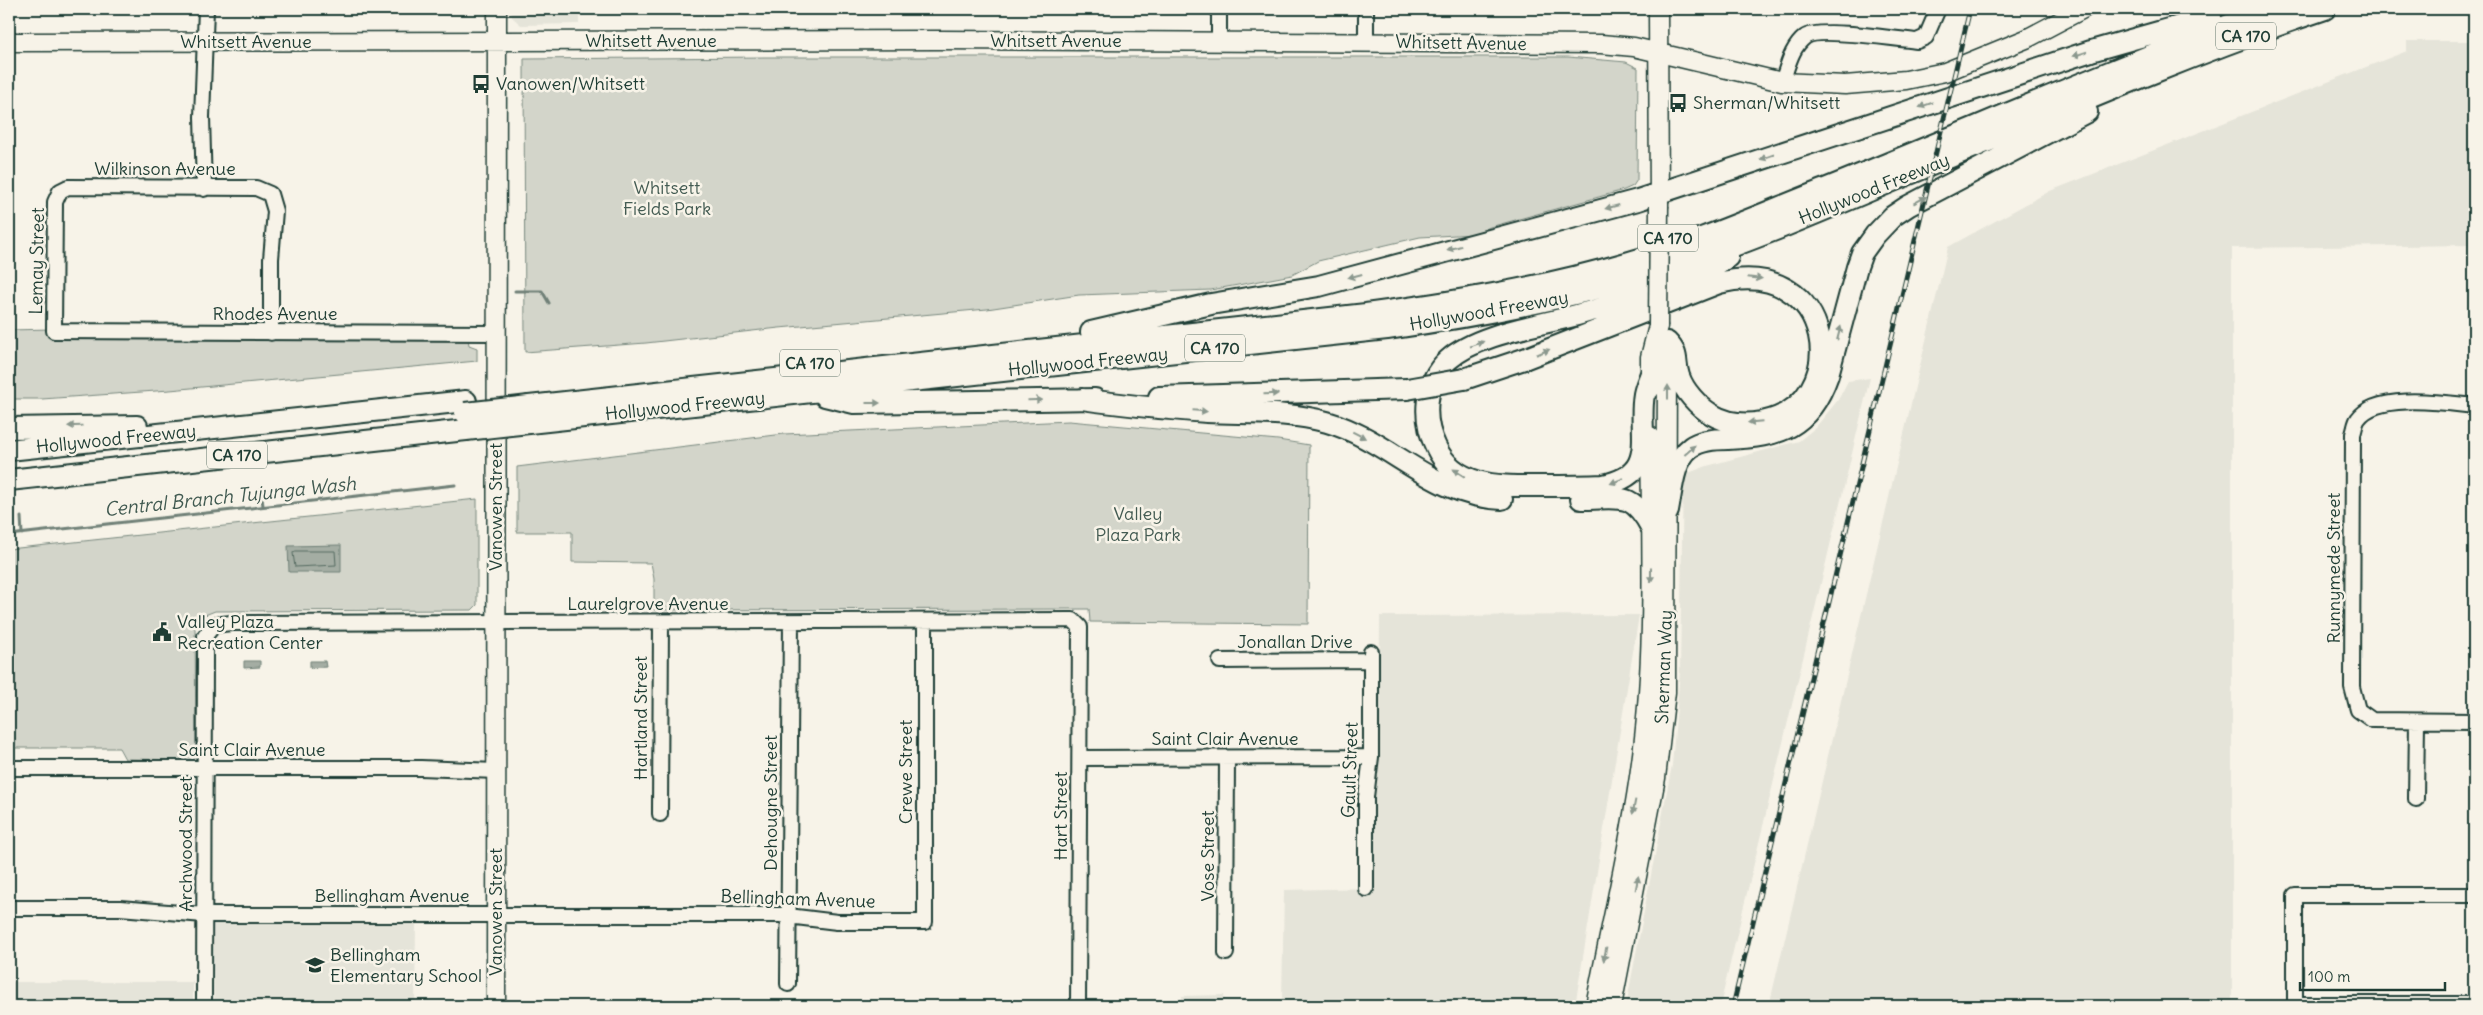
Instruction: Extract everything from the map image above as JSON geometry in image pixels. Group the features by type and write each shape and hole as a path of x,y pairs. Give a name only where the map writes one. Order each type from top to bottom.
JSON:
{"highway":[{"name":"Hollywood Freeway","path":"9,480 1091,332 1447,291 1528,276 1633,249 1698,228 2234,9"},
{"path":"529,409 1366,314 1454,302 1544,284 1627,263 1723,230 2122,67 2272,9"},
{"path":"529,409 1366,322 1432,314 1522,297 1603,278 1698,249 2190,48 2296,9"},
{"name":"Hollywood Freeway","path":"9,450 211,428 466,416 529,409 808,392 1379,330 1500,312 1620,283 1693,260 1780,227 2168,67 2325,9"},
{"path":"1091,332 1212,304 1319,286 1659,200 2062,60 2211,17"},
{"path":"1668,510 1674,474 1690,447 1713,439 1761,437 1777,434 1801,420 1811,410 1822,391 1828,375 1862,253 1875,235 1893,216 1950,183 2042,138 2168,67"},
{"path":"1650,376 1644,394 1644,444 1641,460 1635,470 1615,483 1603,486 1501,486 1475,482 1452,468 1443,459 1434,445 1428,427 1429,392 1438,372 1447,361 1468,347 1612,305 1692,278 1780,227"},
{"path":"808,392 854,403 1082,400 1407,389 1464,379 1524,359 1710,286 1746,278 1770,281 1798,297 1806,305 1816,324 1821,353 1815,379 1796,405 1769,420 1737,423 1711,414 1692,397 1679,377 1675,350 1663,334"},
{"path":"1082,400 1207,412 1307,417 1349,430 1459,492 1484,498 1508,500 1627,500 1637,504 1651,527"},
{"path":"9,463 466,416"},
{"path":"9,470 466,416"},
{"path":"9,428 116,425 211,428"}],"main road":[{"name":"Vanowen Street","path":"496,1006 497,9"},
{"name":"Sherman Way","path":"1605,1001 1648,776 1653,738 1668,510 1659,200 1658,9"},
{"name":"Whitsett Avenue","path":"9,42 1366,42 1601,44 1634,47 1782,82 1845,85 1906,80 1945,72 2026,39 2083,9"},
{"name":"Sherman Way","path":"1658,677 1651,527 1650,357 1663,334"}],"street":[{"path":"204,189 202,118 206,9"},
{"path":"1219,9 1219,42"},
{"path":"1366,9 1366,42"},
{"path":"1782,82 1794,47 1806,35 1824,32 1917,41 1926,37 1938,9"},
{"name":"Wilkinson Avenue","path":"60,191 68,187 256,188 270,194 275,211 271,259 271,333"},
{"name":"Lemay Street","path":"54,332 55,202 60,191"},
{"name":"Rhodes Avenue","path":"54,332 496,333"},
{"name":"Runnymede Street","path":"2417,722 2372,720 2358,710 2354,702 2352,687 2353,434 2358,419 2366,411 2389,402 2474,406"},
{"name":"Laurelgrove Avenue","path":"214,625 231,623 661,623 1073,620 1080,627"},
{"name":"Dehougne Street","path":"788,984 790,622"},
{"name":"Crewe Street","path":"925,622 925,922"},
{"name":"Hartland Street","path":"660,814 661,623"},
{"name":"Archwood Street","path":"204,1006 205,636 214,625"},
{"name":"Hart Street","path":"1078,1006 1080,627"},
{"name":"Jonallan Drive","path":"1220,661 1371,656"},
{"name":"Gault Street","path":"1366,889 1366,797 1371,757 1371,656"},
{"path":"2416,799 2417,722 2474,721"},
{"name":"Saint Clair Avenue","path":"1080,758 1371,757"},
{"name":"Vose Street","path":"1226,953 1227,758"},
{"name":"Saint Clair Avenue","path":"9,768 421,768 496,770"},
{"path":"2474,895 2295,895 2295,1004 2474,1004"},
{"name":"Bellingham Avenue","path":"9,908 120,908 204,915 789,916 837,922 925,922"}],"shaded area":[{"path":"511,9 579,9 579,24 521,25 512,17"},
{"path":"2407,41 2474,41 2474,245 2232,248 2232,1006 1769,1006 1948,247 2050,191 2407,51"},
{"path":"1870,378 1720,1006 1626,1006 1672,765 1680,671 1683,475 1707,466 1799,441 1815,428 1838,400 1848,381"},
{"path":"1639,615 1575,1006 1182,1006 1182,996 1224,995 1224,1002 1282,1000 1284,890 1372,888 1374,800 1379,765 1380,616"},
{"name":"Bellingham Elementary School","path":"214,924 416,924 415,1006 214,1006"},
{"path":"9,982 193,982 193,1006 9,1006"}],"green space":[{"name":"Whitsett Fields Park","path":"766,57 1568,57 1626,62 1638,68 1637,180 1633,186 1624,190 1490,227 1474,234 1420,237 1318,261 1292,275 1211,290 1079,295 987,309 779,328 646,343 525,352 524,59"},
{"path":"51,329 68,339 468,339 469,345 477,348 477,361 170,390 42,399 9,399 9,330"},
{"name":"Valley Plaza Park","path":"1069,421 1278,440 1309,445 1308,624 1090,622 1089,609 654,610 654,579 651,563 572,562 572,532 517,532 517,467 784,434"},
{"path":"477,499 477,605 472,610 215,611 200,617 195,628 196,760 125,759 119,748 9,748 9,549"}],"water":[{"path":"341,545 341,572 289,572 288,546"},
{"path":"244,661 260,661 260,667 244,668"},
{"path":"310,661 325,661 326,667 310,668"}],"waterway":[{"path":"515,291 542,291 549,303"},
{"name":"Central Branch Tujunga Wash","path":"9,535 455,485"},
{"path":"261,489 263,506"},
{"path":"21,517 22,534"}],"railway":[{"path":"1733,1006 1970,9"}],"place":[{"name":"Vanowen/Whitsett","path":"481,84"},
{"name":"Sherman/Whitsett","path":"1678,103"},
{"name":"Valley Plaza Recreation Center","path":"162,632"},
{"name":"Bellingham Elementary School","path":"315,965"}]}
